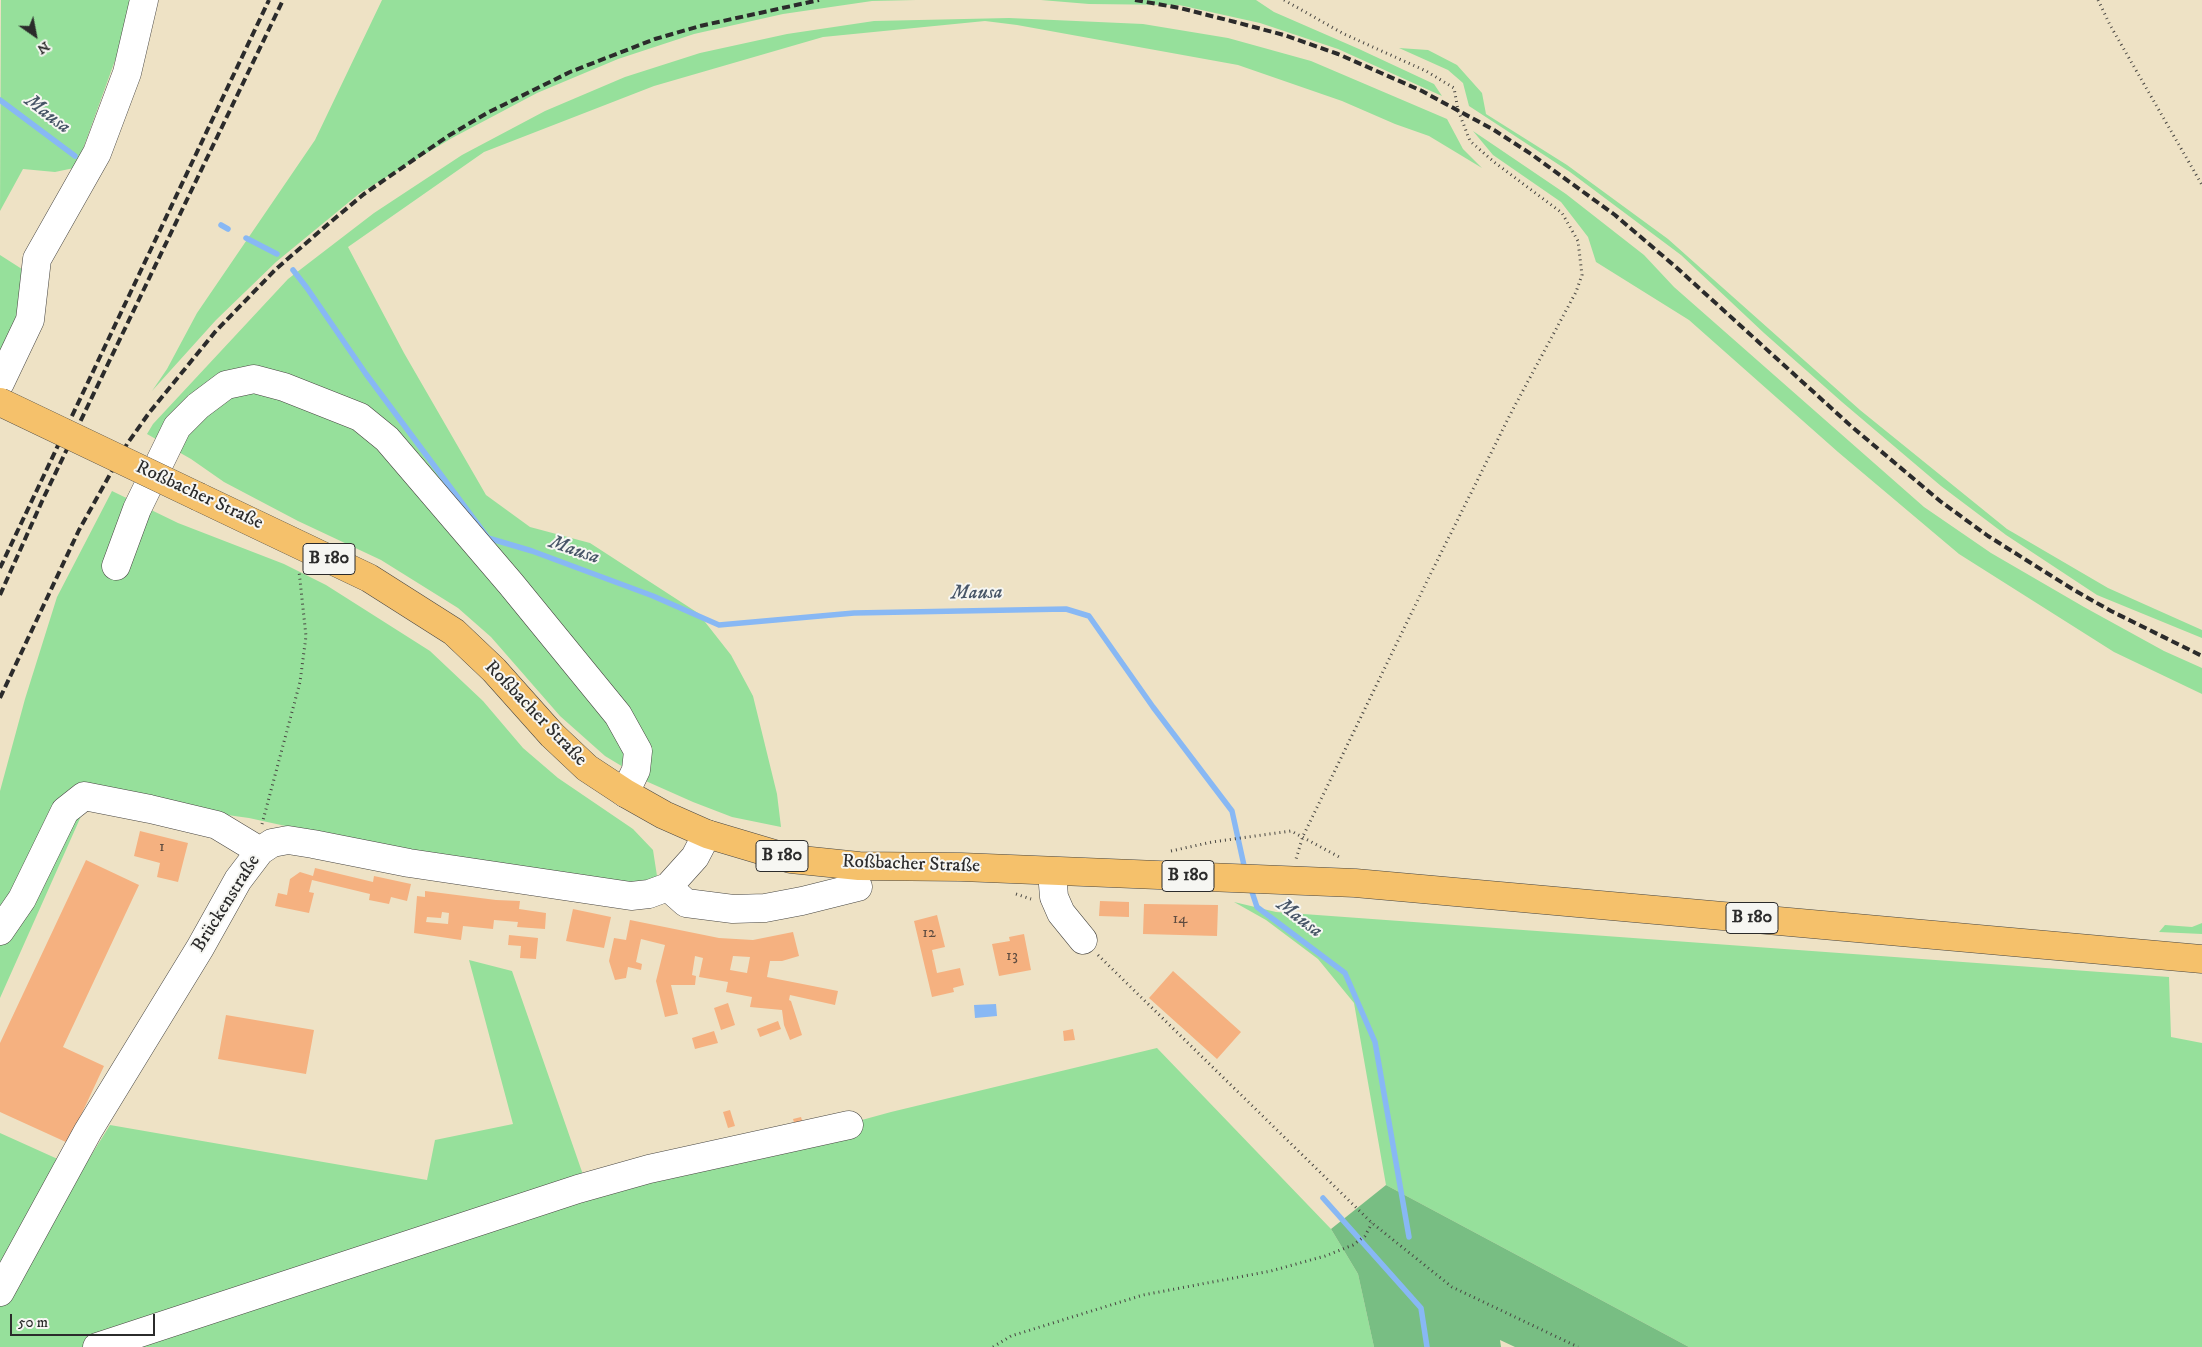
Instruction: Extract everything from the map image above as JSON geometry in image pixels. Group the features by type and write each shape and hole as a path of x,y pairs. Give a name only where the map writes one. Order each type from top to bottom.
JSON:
{"main road":[{"name":"Roßbacher Straße","path":"0,402 369,578 454,632 494,670 552,735 587,768 624,793 664,815 707,834 791,859 859,866 962,866 1052,872 1294,879"},
{"name":"B 180","path":"1294,879 1464,891 2202,959"}],"street":[{"path":"0,383 30,320 38,259 97,153 117,100 127,73 144,0"},
{"path":"116,566 137,509 177,427 198,406 226,385 254,379 284,387 360,417 387,439 511,584 618,715 638,751 636,770 624,793"},
{"path":"0,931 22,899 65,811 84,796 150,808 217,825 260,851"},
{"name":"Brückenstraße","path":"0,1292 88,1131 200,948 238,880 260,851 272,843 288,840 418,864 631,896 649,894 668,887 695,858 707,834"},
{"path":"1052,872 1054,897 1061,913 1083,940"},
{"path":"668,887 686,903 733,909 765,908 858,887"},
{"path":"97,1347 578,1189 649,1169 849,1125"}],"path":[{"path":"1284,0 1344,34 1426,71 1454,88 1458,110 1470,141 1494,162 1562,213 1578,241 1582,274 1576,292 1512,411 1303,836 1295,860 1294,879"},
{"path":"2098,0 2110,25 2202,185"},
{"path":"260,851 262,820 300,682 306,636 296,543"},
{"path":"1212,842 1284,831"},
{"path":"1015,893 1061,913"},
{"path":"1083,940 1372,1224 1452,1287 1578,1347"},
{"path":"993,1347 1010,1336 1143,1295 1271,1271 1325,1256 1353,1245 1365,1236 1372,1224"}],"green space":[{"path":"1,0 132,0 117,55 83,149 74,168 55,172 23,169 0,211"},
{"path":"382,0 916,0 872,1 783,14 694,34 618,59 537,93 452,138 360,193 276,262 216,320 152,391 167,369 197,313 315,140"},
{"path":"1041,0 1256,0 1274,12 1434,84 1442,96 1338,49 1260,23 1179,5 1089,4"},
{"path":"1009,18 1143,24 1228,38 1311,61 1447,119 1463,149 1482,168 1429,136 1395,124 1342,101 1238,65 1017,25 985,21 823,37 654,86 484,152 348,247 404,353 486,495 530,527 590,543 698,613 731,655 753,696 777,794 781,827 732,817 693,802 648,782 605,756 560,716 491,637 458,608 381,560 298,521 224,482 191,459 147,434 153,424 288,279 374,213 462,155 545,111 625,77 700,53 787,34 874,21"},
{"path":"1399,48 1428,50 1457,65 1482,93 1486,114 1567,165 1668,239 1860,410 2007,529 2108,588 2202,630 2202,638 2097,595 2006,535 1941,486 1842,402 1764,333 1681,255 1570,172 1469,106 1463,83 1448,70"},
{"path":"1473,131 1566,194 1644,255 1674,287 1924,507 1991,553 2084,607 2164,651 2202,668 2202,694 2114,652 1959,554 1838,452 1689,320 1596,262 1588,237 1561,202 1493,155"},
{"path":"0,255 25,271 22,315 0,362"},
{"path":"112,491 178,523 284,564 326,585 430,651 483,701 523,748 558,778 633,829 653,850 657,876 646,887 610,897 249,818 90,796 0,998 0,791 25,699 57,597"},
{"path":"1234,902 1276,912 2169,977 2171,1037 2202,1043 2202,1347 1689,1347 1386,1185 1354,1003 1318,959 1266,920"},
{"path":"2202,923 2202,934 2159,932 2165,925 2192,927"},
{"path":"469,960 512,971 588,1189 745,1152 891,1112 1157,1048 1331,1229 1358,1274 1374,1347 0,1347 0,1133 82,1170 110,1125 427,1180 435,1140 513,1124"},
{"path":"1386,1185 1689,1347 1515,1347 1500,1340 1501,1347 1374,1347 1358,1274 1331,1229"}],"water":[{"path":"996,1004 997,1016 975,1018 974,1005"}],"building":[{"path":"140,831 188,843 178,882 157,877 160,863 134,856"},
{"path":"86,860 139,885 63,1047 104,1066 68,1143 0,1112 0,1043"},
{"path":"315,868 373,882 374,876 411,884 407,901 391,897 389,904 369,900 370,894 312,880 309,892 314,893 309,913 275,906 278,893 287,895 290,879 300,872 313,876"},
{"path":"425,891 496,900 520,901 519,909 546,913 545,929 517,927 518,922 494,920 493,929 463,926 461,940 414,933 417,896 425,897","holes":["442,912 449,913 448,924 426,922 427,917 441,918"]},
{"path":"1100,901 1129,902 1129,917 1099,916"},
{"path":"1144,904 1218,905 1217,936 1143,934"},
{"path":"573,909 611,917 604,948 566,941"},
{"path":"937,915 945,947 932,950 937,973 960,968 964,985 953,988 954,992 932,997 914,921"},
{"path":"630,920 719,938 753,940 793,932 799,956 782,961 770,961 767,977 838,991 835,1005 790,995 789,1000 791,1001 802,1035 790,1040 784,1025 782,1010 750,1007 752,997 726,992 728,982 699,977 703,958 695,956 692,975 696,976 695,985 671,985 678,1014 665,1017 656,981 665,945 641,939 636,962 642,964 641,970 628,967 626,978 615,980 609,961 614,938 626,940","holes":["733,956 750,957 747,973 730,970"]},
{"path":"1024,934 1031,970 999,976 992,944 1010,941 1009,937"},
{"path":"509,935 538,938 536,959 520,958 521,946 508,945"},
{"path":"1173,971 1241,1032 1217,1059 1149,998"},
{"path":"728,1003 735,1025 721,1030 714,1008"},
{"path":"226,1015 314,1030 306,1074 218,1059"},
{"path":"778,1021 781,1029 760,1037 757,1029"},
{"path":"1073,1029 1075,1040 1064,1041 1063,1031"},
{"path":"714,1031 718,1043 695,1049 692,1038"},
{"path":"730,1110 735,1126 728,1128 723,1112"},
{"path":"801,1117 804,1127 796,1129 793,1119"}],"waterway":[{"name":"Mausa","path":"0,100 75,156"},
{"name":"Mausa","path":"221,225 228,229"},
{"name":"Mausa","path":"246,238 277,254"},
{"name":"Mausa","path":"293,270 366,374 488,538 532,551 653,596 719,625 854,613 1066,609 1089,616 1153,707 1232,811 1245,870"},
{"name":"Mausa","path":"1250,886 1257,907 1345,973 1375,1042 1409,1237"},
{"path":"1323,1198 1421,1308 1427,1347"}],"railway":[{"path":"0,568 269,0"},
{"path":"0,595 43,499 283,0"},
{"path":"0,698 79,530 127,444 149,413 215,332 276,269 327,225 364,194 448,136 487,113 570,72 655,39 700,26 819,0"},
{"path":"1135,0 1180,8 1284,35 1338,54 1422,91 1494,130 1531,154 1615,215 1677,268 1851,426 1940,501 1988,536 2074,590 2111,611 2202,656"}]}
